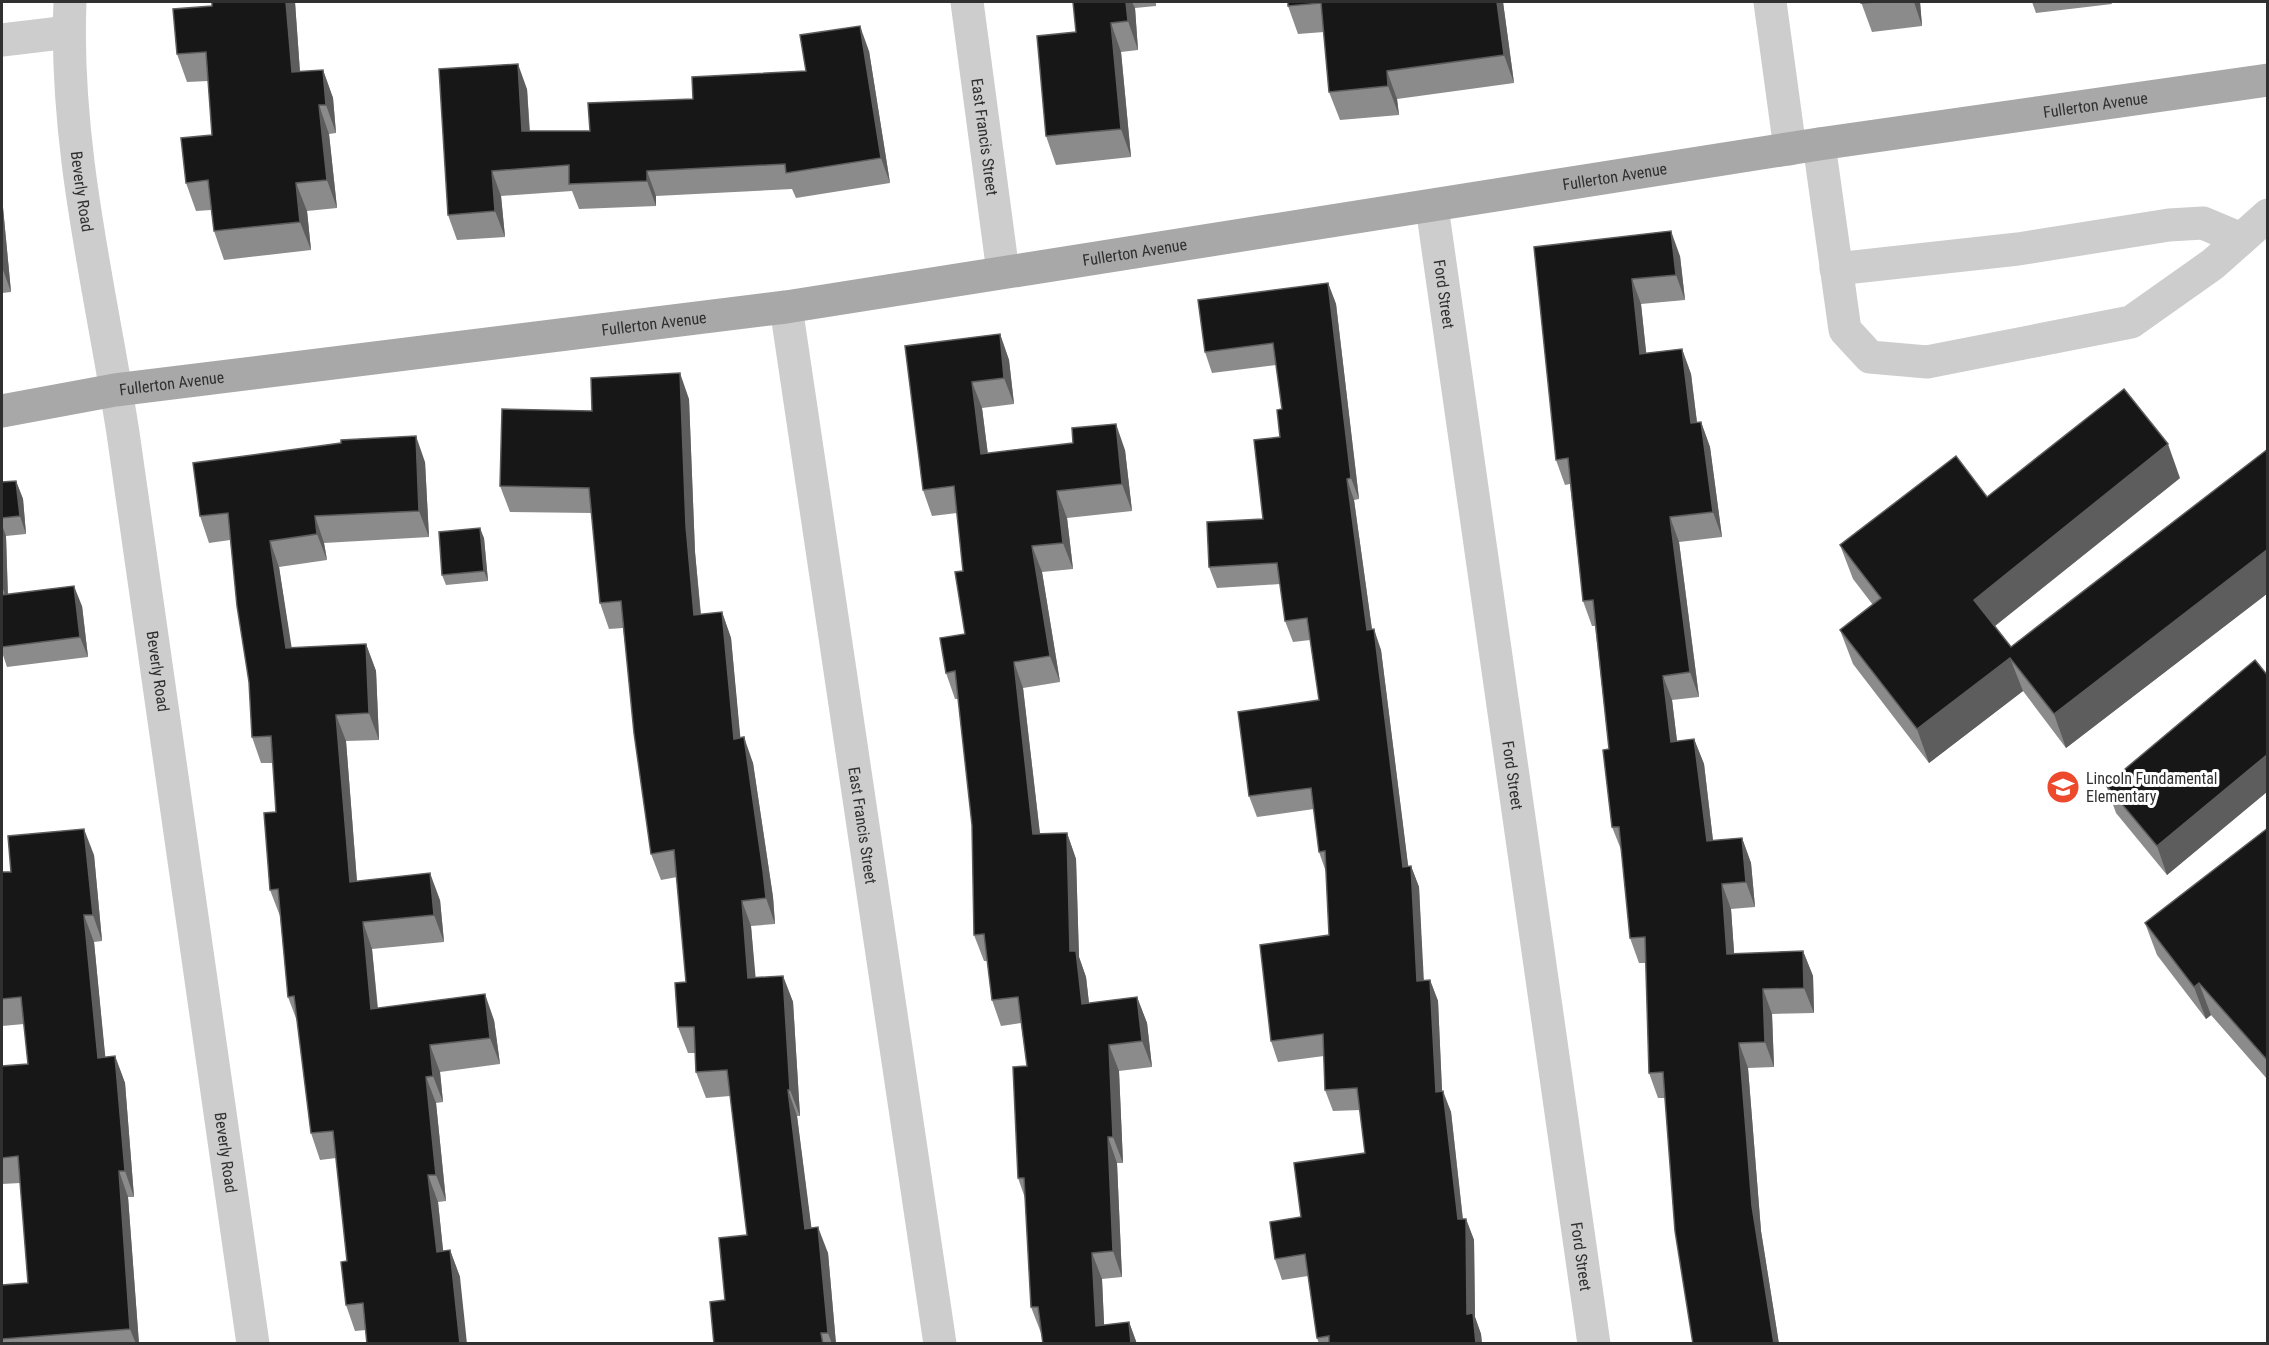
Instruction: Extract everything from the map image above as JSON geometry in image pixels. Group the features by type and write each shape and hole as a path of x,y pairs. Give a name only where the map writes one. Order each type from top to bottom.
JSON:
{"main road":[{"name":"Fullerton Avenue","path":"2,411 115,390 786,307 1432,207 1804,146 2268,80"}],"street":[{"name":"East Francis Street","path":"967,2 1003,272"},
{"path":"1770,2 1836,269 1845,330 1870,357 1927,362 2131,322 2213,264 2268,215"},
{"path":"2,40 70,17"},
{"name":"Beverly Road","path":"70,17 79,173 115,390 253,1344"},
{"name":"Ford Street","path":"1432,207 1594,1344"},
{"path":"1836,269 2018,249 2203,223 2241,239"},
{"name":"East Francis Street","path":"786,307 940,1344"}],"building":[{"path":"212,2 286,2 292,72 323,70 326,105 319,105 327,180 296,183 300,222 214,231 208,180 186,183 181,138 212,135 206,52 177,54 173,9 212,6"},
{"path":"1073,2 1126,2 1128,21 1111,23 1121,129 1046,136 1037,36 1076,32"},
{"path":"1288,2 1497,2 1504,55 1387,71 1388,86 1329,92 1321,3 1288,6"},
{"path":"860,26 881,158 786,173 785,164 647,171 647,181 569,184 569,165 492,171 495,211 448,215 439,69 518,64 522,131 590,131 588,103 693,99 692,77 806,71 800,35"},
{"path":"1671,231 1676,275 1632,279 1640,354 1682,349 1691,423 1701,422 1713,512 1670,517 1690,672 1663,676 1671,742 1694,739 1707,841 1742,838 1746,882 1722,884 1727,954 1803,951 1804,988 1763,989 1765,1042 1739,1043 1752,1206 1774,1344 1693,1344 1675,1231 1663,1072 1649,1073 1645,937 1630,938 1619,827 1612,827 1603,750 1609,749 1593,600 1583,601 1568,458 1556,460 1534,247"},
{"path":"1328,283 1351,478 1347,479 1367,630 1374,629 1403,867 1411,866 1417,981 1430,980 1436,1092 1443,1091 1458,1219 1466,1219 1467,1314 1473,1313 1476,1344 1329,1344 1329,1336 1317,1338 1305,1254 1275,1259 1270,1222 1301,1217 1294,1163 1365,1153 1357,1088 1325,1090 1323,1034 1271,1041 1260,945 1329,935 1325,851 1319,852 1311,788 1249,796 1238,712 1319,700 1307,618 1285,621 1277,563 1209,567 1207,522 1263,519 1254,440 1280,437 1277,410 1282,409 1273,343 1205,352 1198,300"},
{"path":"1000,334 1004,378 972,382 981,454 1073,443 1072,428 1116,424 1122,484 1057,491 1063,543 1032,546 1050,656 1014,662 1033,834 1067,833 1070,951 1076,951 1082,1004 1137,997 1142,1041 1109,1045 1113,1137 1108,1137 1113,1251 1092,1253 1096,1326 1129,1322 1131,1344 1043,1344 1038,1307 1031,1307 1024,1178 1018,1178 1013,1067 1027,1066 1018,997 992,1000 984,934 974,935 972,825 955,671 946,673 940,638 965,634 955,572 963,571 954,486 923,490 905,346"},
{"path":"680,373 686,526 694,615 722,612 734,739 744,737 766,898 742,901 748,978 783,976 790,1090 788,1090 805,1229 818,1227 828,1333 821,1333 823,1344 714,1344 710,1302 725,1300 719,1238 747,1235 727,1070 696,1072 694,1027 678,1027 675,983 686,982 674,850 651,854 634,733 621,601 600,603 589,488 500,486 502,409 592,411 591,378"},
{"path":"2124,389 2168,444 1974,600 2011,647 2268,449 2268,549 2054,714 2010,658 1917,729 1840,630 1881,598 1840,545 1956,456 1987,497"},
{"path":"416,436 419,511 315,516 317,534 270,541 286,648 366,644 369,713 336,715 350,882 430,873 434,915 363,922 371,1009 485,994 490,1038 430,1045 433,1076 426,1077 436,1175 428,1175 437,1252 450,1250 460,1344 367,1344 363,1303 346,1305 341,1262 347,1261 333,1131 311,1133 294,996 288,997 278,889 270,890 264,813 276,812 271,736 252,737 249,682 237,606 228,513 200,516 193,463 341,443 341,440"},
{"path":"16,481 20,516 2,518 2,482"},
{"path":"480,528 484,571 442,575 439,532"},
{"path":"74,586 80,637 2,647 2,595"},
{"path":"2255,660 2268,676 2268,754 2157,846 2106,785"},
{"path":"2268,828 2268,1061 2199,983 2194,987 2145,923"},
{"path":"84,829 93,915 84,915 98,1058 115,1056 125,1171 119,1171 130,1329 2,1339 2,1285 28,1283 18,1156 2,1158 2,1066 28,1064 21,997 2,999 2,872 11,872 8,836"}],"place":[{"name":"Lincoln Fundamental Elementary","path":"2063,787"}]}
